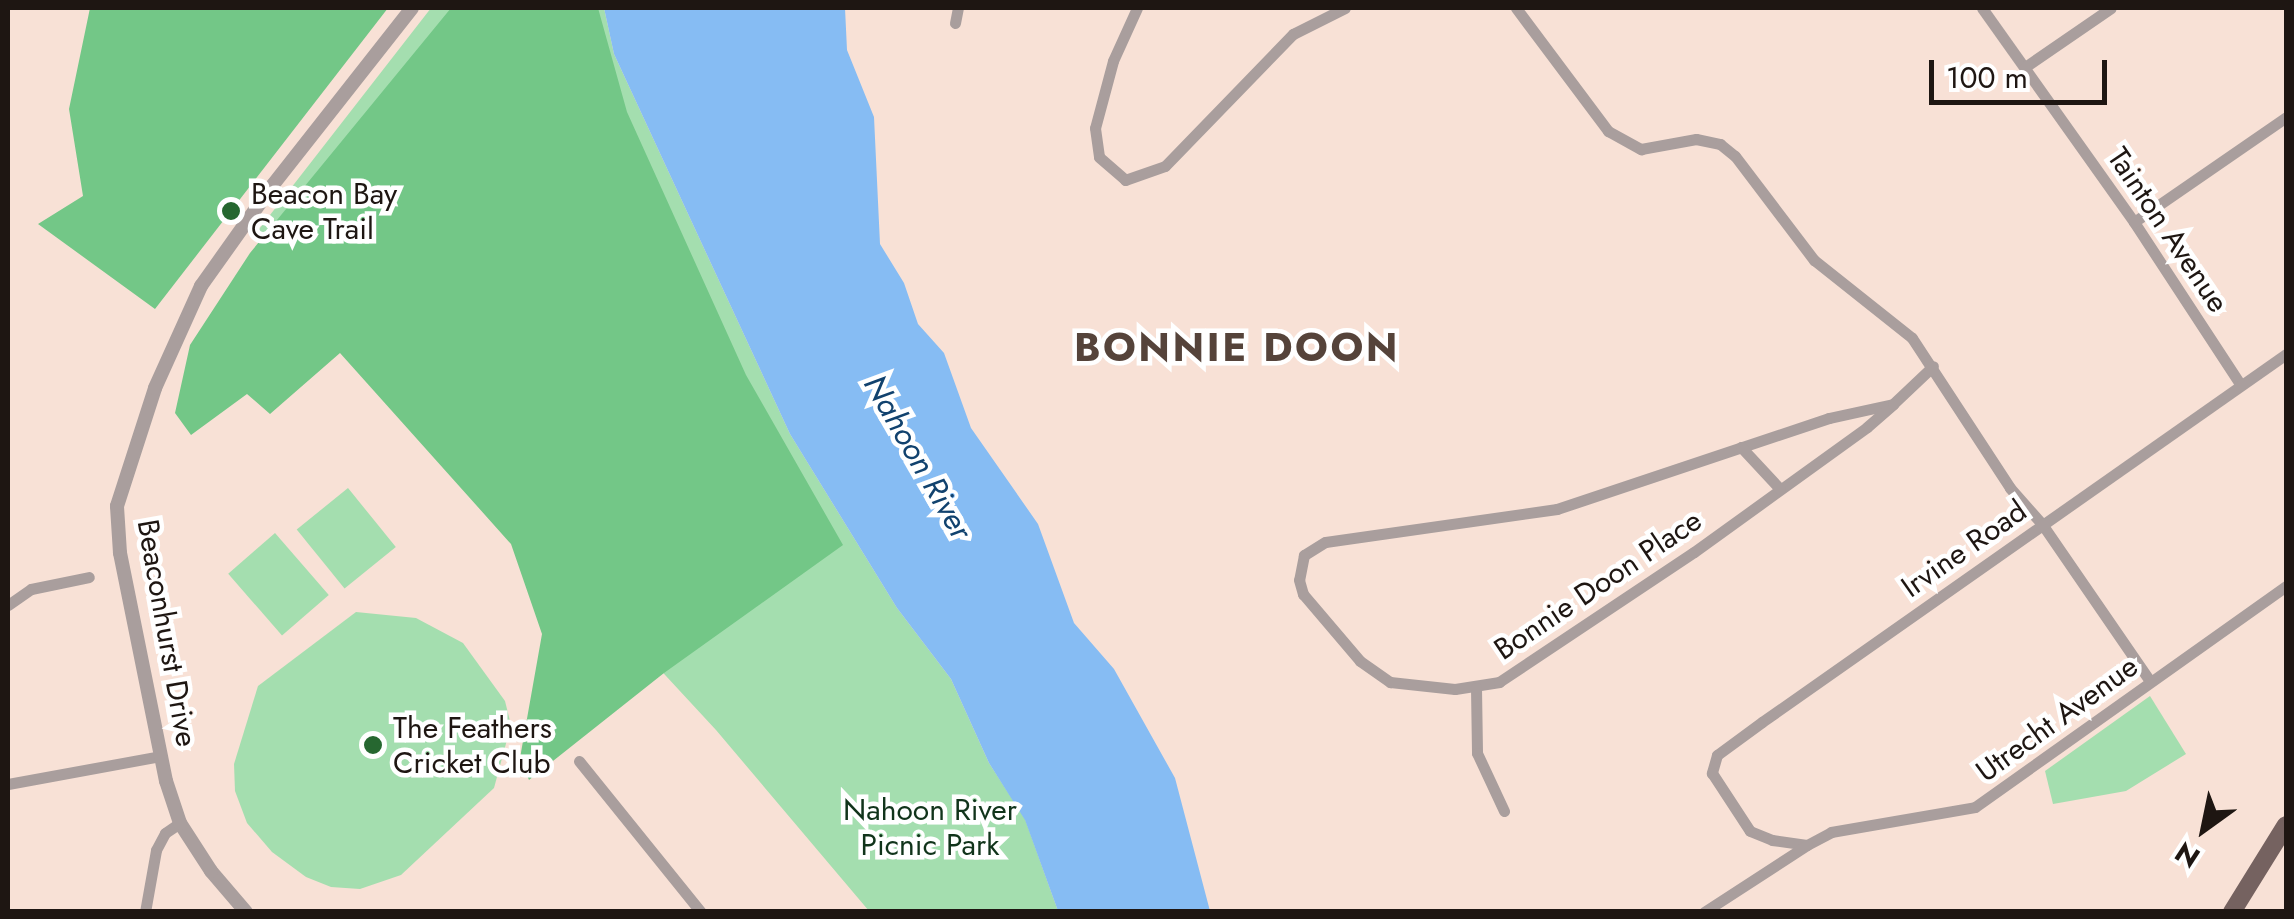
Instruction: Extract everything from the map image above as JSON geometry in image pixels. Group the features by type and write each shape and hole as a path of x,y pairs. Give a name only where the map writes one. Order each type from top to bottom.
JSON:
{"main road":[{"path":"2232,912 2286,825"}],"street":[{"name":"Beaconhurst Drive","path":"246,912 211,871 180,822 160,756 120,553 117,506 154,388 201,286 272,186 412,8"},
{"path":"955,23 958,8"},
{"path":"1137,8 1113,60 1096,128 1096,149 1104,165 1134,180 1178,156 1293,34 1345,8"},
{"path":"1516,8 1616,138 1642,149 1696,139 1714,141 1735,156 1814,260 1912,338 2010,488 2042,524 2150,681"},
{"name":"Tainton Avenue","path":"1982,8 2134,222 2240,384"},
{"path":"2025,67 2111,8"},
{"path":"2134,222 2286,116"},
{"name":"Irvine Road","path":"1731,805 1712,773 1717,756 2286,354"},
{"name":"Bonnie Doon Place","path":"1893,404 1865,407 1557,509 1325,542 1304,556 1299,580 1303,594 1371,670 1403,686 1476,688 1512,677 1780,489 1893,404 1933,366"},
{"path":"1741,447 1780,489"},
{"path":"8,605 32,589 89,576"},
{"name":"Utrecht Avenue","path":"1731,805 1760,838 1807,844 1831,832 1984,804 2286,586"},
{"path":"1476,688 1477,752 1504,811"},
{"path":"8,784 160,756"},
{"path":"579,761 701,912"},
{"path":"146,912 156,850 165,833 180,822"},
{"path":"1704,912 1807,844"}],"green space":[{"path":"90,8 388,8 155,309 38,224 83,196 69,109"},
{"name":"Nahoon River Picnic Park","path":"431,8 604,8 614,54 790,434 897,608 951,679 989,763 1025,819 1058,911 869,911 716,730 256,233"},
{"path":"451,8 598,8 627,112 746,375 843,545 664,673 529,780 520,758 542,634 511,544 340,353 270,414 247,394 191,435 175,413 190,345 250,253"},
{"path":"348,488 396,547 345,589 297,530"},
{"path":"275,533 329,595 282,636 228,574"},
{"name":"The Feathers Cricket Club","path":"356,612 416,618 463,643 505,701 511,725 494,788 401,875 360,889 331,887 306,877 272,852 247,823 235,791 234,764 258,686"},
{"path":"2150,696 2186,754 2126,791 2053,804 2045,771"}],"water":[{"name":"Nahoon River","path":"604,8 845,8 847,50 874,117 880,244 904,283 918,324 944,353 971,428 1038,524 1074,623 1114,669 1175,778 1210,911 1058,911 1025,820 989,763 951,679 897,608 790,434 614,54"}],"place":[{"name":"Beacon Bay Cave Trail","path":"231,211"},
{"name":"The Feathers Cricket Club","path":"373,745"}],"district":[{"name":"BONNIE DOON","path":"1237,347"}]}
